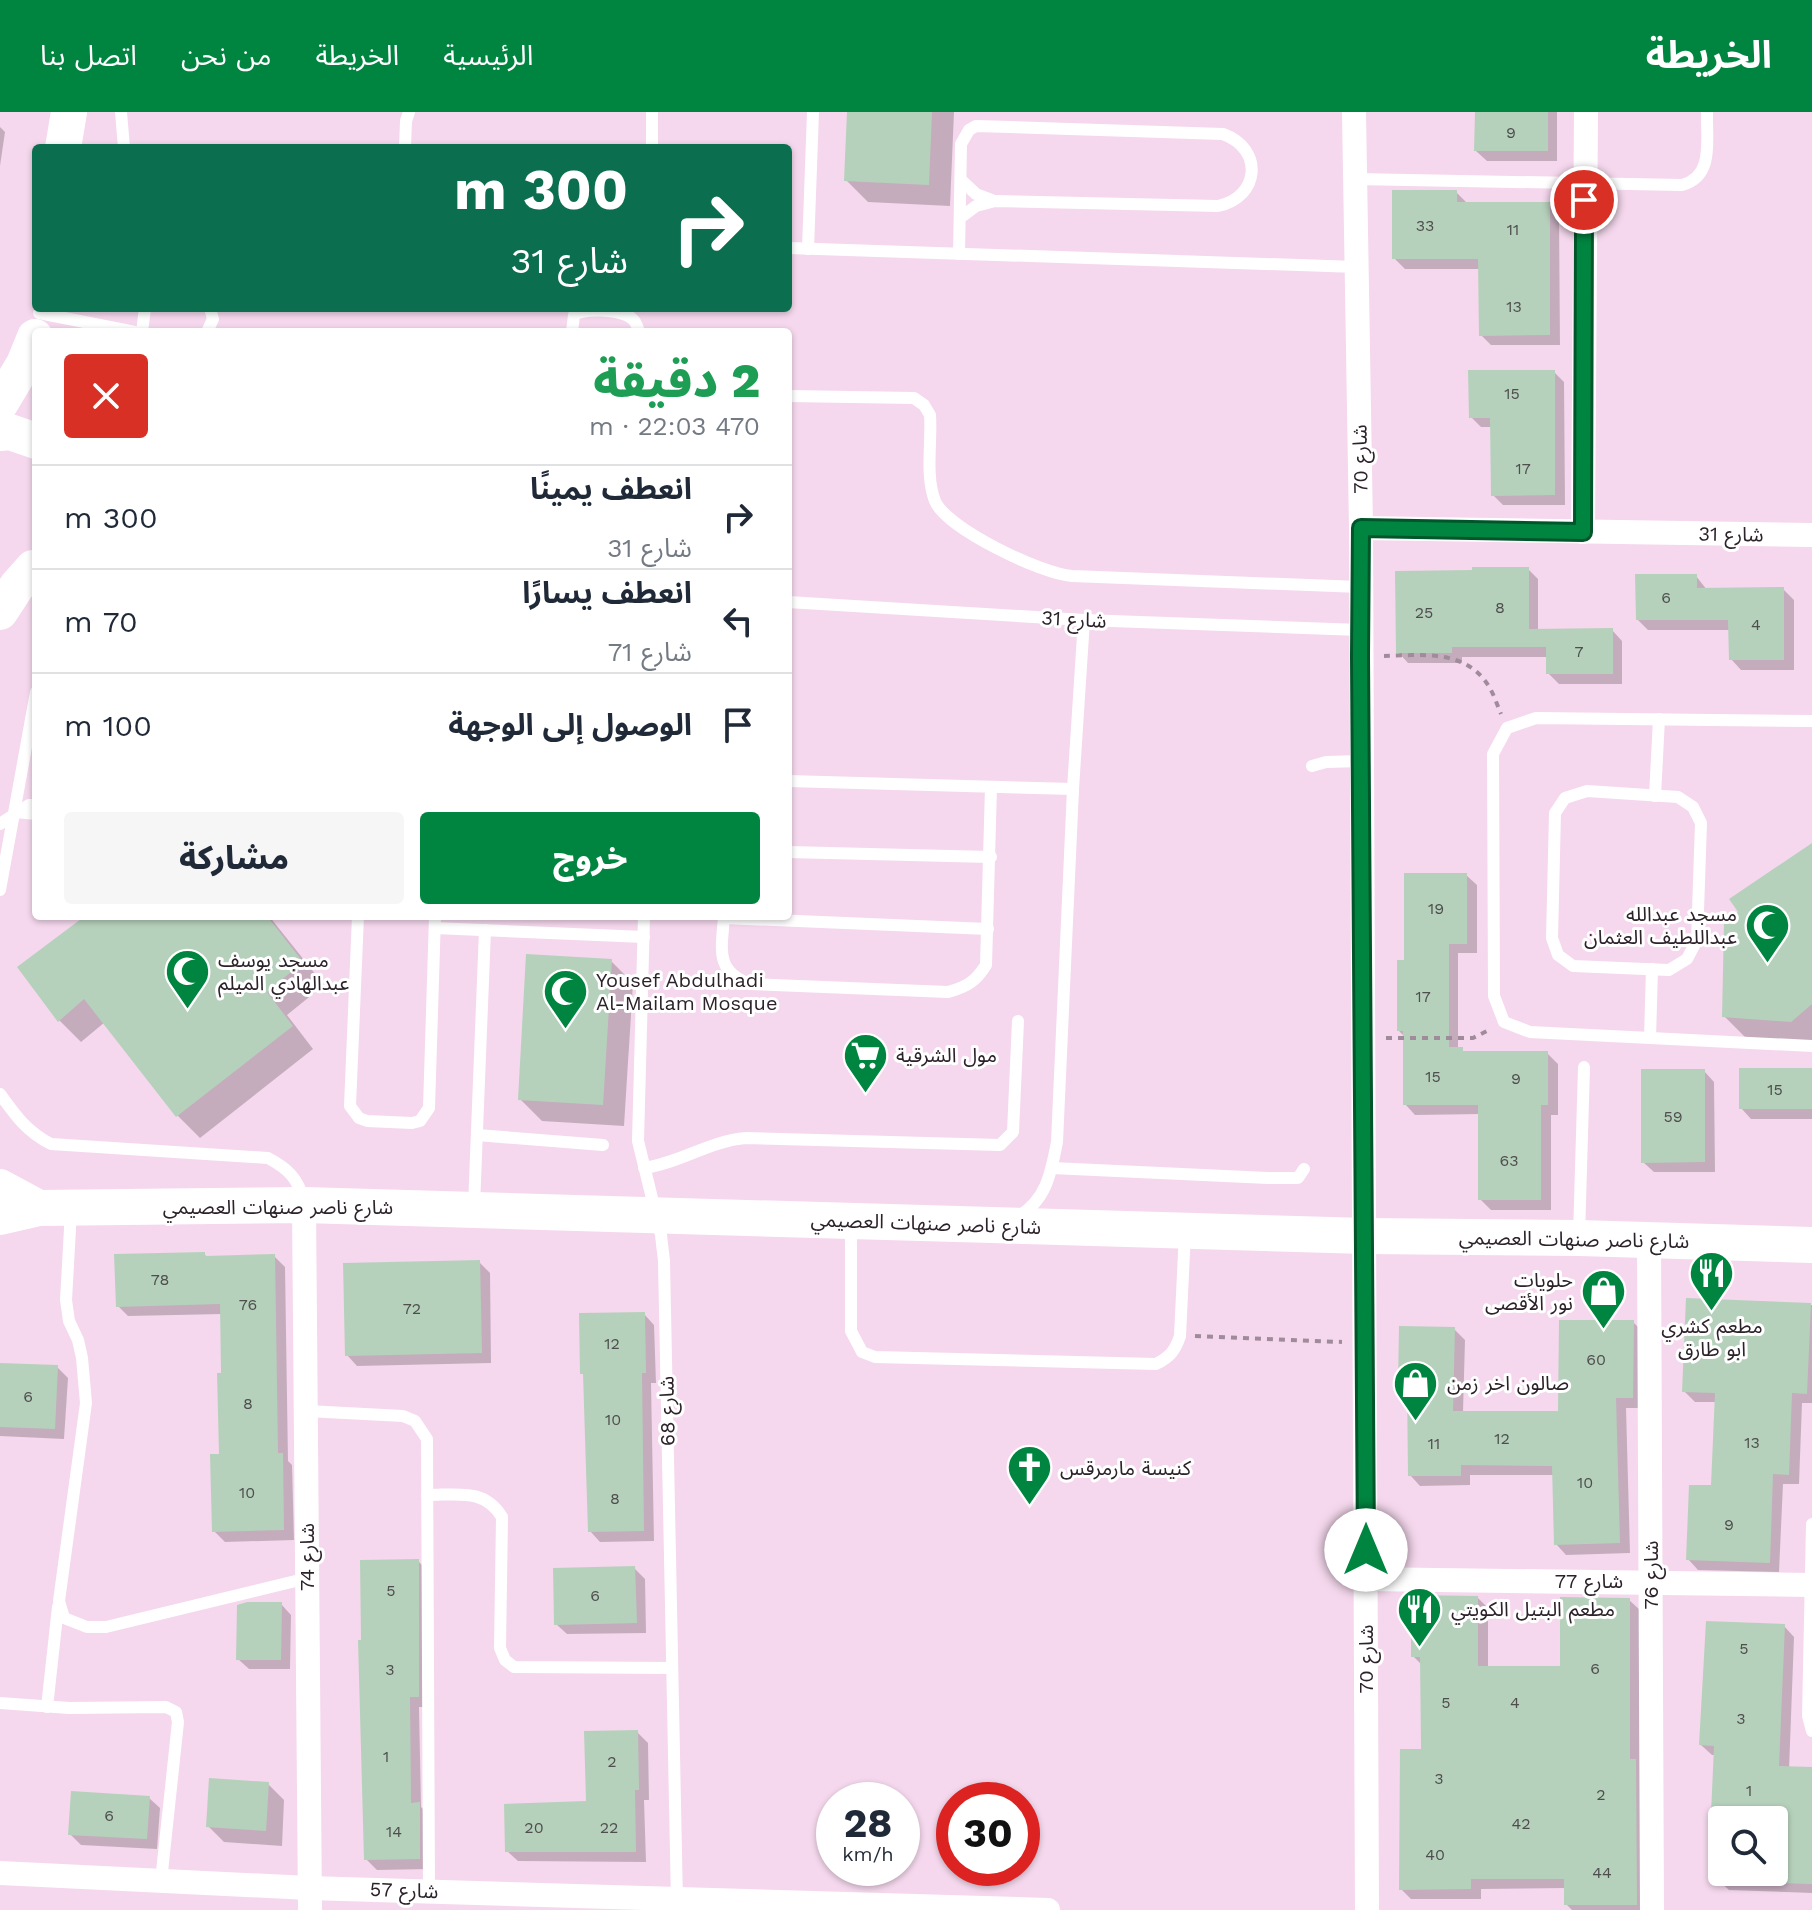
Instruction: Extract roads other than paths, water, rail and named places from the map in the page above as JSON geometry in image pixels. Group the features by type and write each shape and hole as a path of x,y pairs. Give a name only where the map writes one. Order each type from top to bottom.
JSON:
{"street":[{"path":"64,144 69,112"},
{"name":"شارع 70","path":"1354,112 1361,528 1367,1910"},
{"path":"1583,532 1586,112"},
{"path":"0,404 24,364 32,342"},
{"path":"0,433 10,432 32,440"},
{"name":"شارع 31","path":"1361,528 1812,535"},
{"path":"0,612 23,570"},
{"name":"شارع ناصر صنهات العصيمي","path":"0,1187 55,1208"},
{"name":"شارع ناصر صنهات العصيمي","path":"0,1217 55,1208 304,1205 1365,1236 1812,1245"},
{"name":"شارع 74","path":"304,1205 310,1899"},
{"name":"شارع 76","path":"1649,1240 1652,1910"},
{"name":"شارع 77","path":"1366,1579 1812,1585"},
{"name":"شارع 57","path":"0,1873 161,1881 310,1899 429,1891 677,1904 1048,1910"}],"lane":[{"path":"121,112 124,144"},
{"path":"652,112 652,144"},
{"path":"808,249 813,112"},
{"path":"1355,179 1682,185 1698,178 1705,166 1707,112"},
{"path":"405,144 406,115"},
{"path":"959,254 961,144 969,130 976,126 1223,134 1241,144 1251,162 1252,172 1245,192 1237,199 1218,206 995,201 976,206 960,218"},
{"path":"961,180 976,194 995,201"},
{"path":"792,248 1357,267"},
{"path":"572,328 574,315 582,312"},
{"path":"598,312 625,314 638,328"},
{"path":"792,396 914,398 924,405 930,415 931,485 940,510 960,527 1050,573 1360,587"},
{"name":"شارع 31","path":"792,602 1084,620 1360,630"},
{"path":"998,1225 1020,1217 1041,1197 1052,1168 1057,1142 1084,620"},
{"path":"0,890 32,716"},
{"path":"1812,721 1536,718 1507,728 1493,754 1494,996 1504,1022 1530,1032 1812,1046"},
{"path":"1655,796 1659,719"},
{"path":"1312,766 1326,762 1361,761"},
{"path":"792,781 1073,789"},
{"path":"724,920 722,953 726,969 736,979 750,984 948,992 966,988 978,978 986,965 991,787"},
{"path":"1587,791 1678,797 1693,807 1701,823 1697,940 1687,959 1669,970 1652,969 1573,966 1558,955 1552,938 1555,813 1565,798 1587,791"},
{"path":"0,824 32,805"},
{"path":"16,812 32,814"},
{"path":"792,852 991,857"},
{"path":"358,920 350,1106 359,1118 367,1121 412,1123 426,1115 429,1108 435,922 485,930 644,937"},
{"name":"شارع 68","path":"644,920 637,1117 638,1141 661,1235 664,1261 677,1904"},
{"path":"790,920 988,929"},
{"path":"474,1209 485,930"},
{"path":"1650,1038 1652,969"},
{"path":"644,1168 673,1162 727,1139 1000,1145 1013,1132 1018,1021"},
{"path":"1579,1238 1584,1067"},
{"path":"0,1094 20,1122 34,1135 51,1144 268,1158 282,1165 293,1176 301,1189 304,1205"},
{"path":"477,1135 603,1145"},
{"path":"1052,1168 1295,1179 1304,1169"},
{"path":"47,1707 86,1403 82,1358 66,1310 55,1208"},
{"path":"851,1221 851,1331 862,1352 875,1357 1156,1364 1176,1349 1180,1336 1186,1231"},
{"path":"307,1411 403,1416 415,1421 427,1439 429,1891"},
{"path":"427,1495 475,1495 487,1499 502,1517 500,1648 505,1660 514,1667 672,1668"},
{"path":"1812,1524 1808,1716 1812,1731"},
{"path":"59,1601 64,1618 70,1622 87,1627 106,1627 308,1578"},
{"path":"0,1703 47,1707 166,1707 176,1712 178,1722 161,1881"}],"place":[{"name":"مسجد عبدالله عبداللطيف العثمان","path":"1768,964"},
{"name":"مسجد يوسف عبدالهادي الميلم","path":"187,1011"},
{"name":"Yousef Abdulhadi Al-Mailam Mosque","path":"565,1030"},
{"name":"مول الشرقية","path":"865,1094"},
{"name":"مطعم كشري ابو طارق","path":"1712,1313"},
{"name":"حلويات نور الأقصى","path":"1604,1330"},
{"name":"صالون اخر زمن","path":"1416,1422"},
{"name":"كنيسة مارمرقس","path":"1029,1507"},
{"name":"مطعم البتيل الكويتي","path":"1420,1648"}]}
